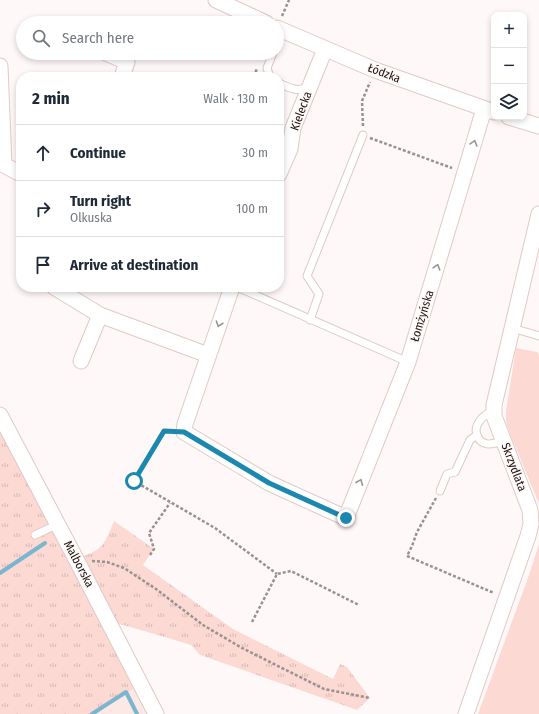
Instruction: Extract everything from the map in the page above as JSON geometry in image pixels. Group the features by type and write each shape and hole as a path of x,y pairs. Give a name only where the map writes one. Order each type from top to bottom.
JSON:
{"street":[{"name":"Łódzka","path":"216,0 250,16"},
{"name":"Łódzka","path":"284,32 375,70 489,110"},
{"name":"Kielecka","path":"284,163 290,149 294,128 325,49"},
{"path":"122,60 127,62 124,72"},
{"path":"0,66 4,165 16,171"},
{"name":"Łomżyńska","path":"184,432 269,483 346,518 408,362 466,173 489,110"},
{"path":"519,120 539,126"},
{"name":"Skrzydlata","path":"466,714 528,536 532,517 494,416 494,410 539,214"},
{"path":"62,292 100,315 208,355"},
{"path":"184,432 185,424 230,292"},
{"path":"81,361 100,315"},
{"name":"Malborska","path":"0,417 58,524 156,714"}],"lane":[{"path":"268,72 267,68 270,60"},
{"path":"284,85 293,89 304,90 310,85"},
{"path":"310,320 319,294 307,276 364,135"},
{"path":"248,292 408,362"},
{"path":"512,328 539,336"},
{"path":"494,410 480,420 476,429 477,435 480,441 486,444 504,441"},
{"path":"440,491 447,474 456,472 470,440 477,435"},
{"path":"35,535 58,524"}],"path":[{"path":"282,16 289,0"},
{"path":"375,70 362,101 364,135 466,173"},
{"path":"184,432 164,431 134,481 216,528 277,574 291,571 359,605"},
{"path":"440,491 417,532 407,556 506,598"},
{"path":"150,555 154,549 149,533 170,503"},
{"path":"77,561 107,562 124,568 156,589 203,625 249,651 324,689 370,698"},
{"path":"252,622 277,574"}],"shaded area":[{"path":"136,687 150,714 95,714"}],"green space":[{"path":"516,348 537,352 539,354 539,504 506,422 506,411"},
{"path":"0,428 136,687 95,714 0,714"},
{"path":"114,521 154,549 143,565 233,629 333,679 340,664 347,667 370,698 357,710 200,655 191,645 116,623 83,556 96,551 100,547 106,539"},
{"path":"539,544 539,714 478,714 529,575"}],"waterway":[{"path":"0,573 45,543"},
{"path":"92,714 126,692 137,714"}],"route":[{"path":"134,481 164,431 184,432 188,436 269,483 346,518"}]}
